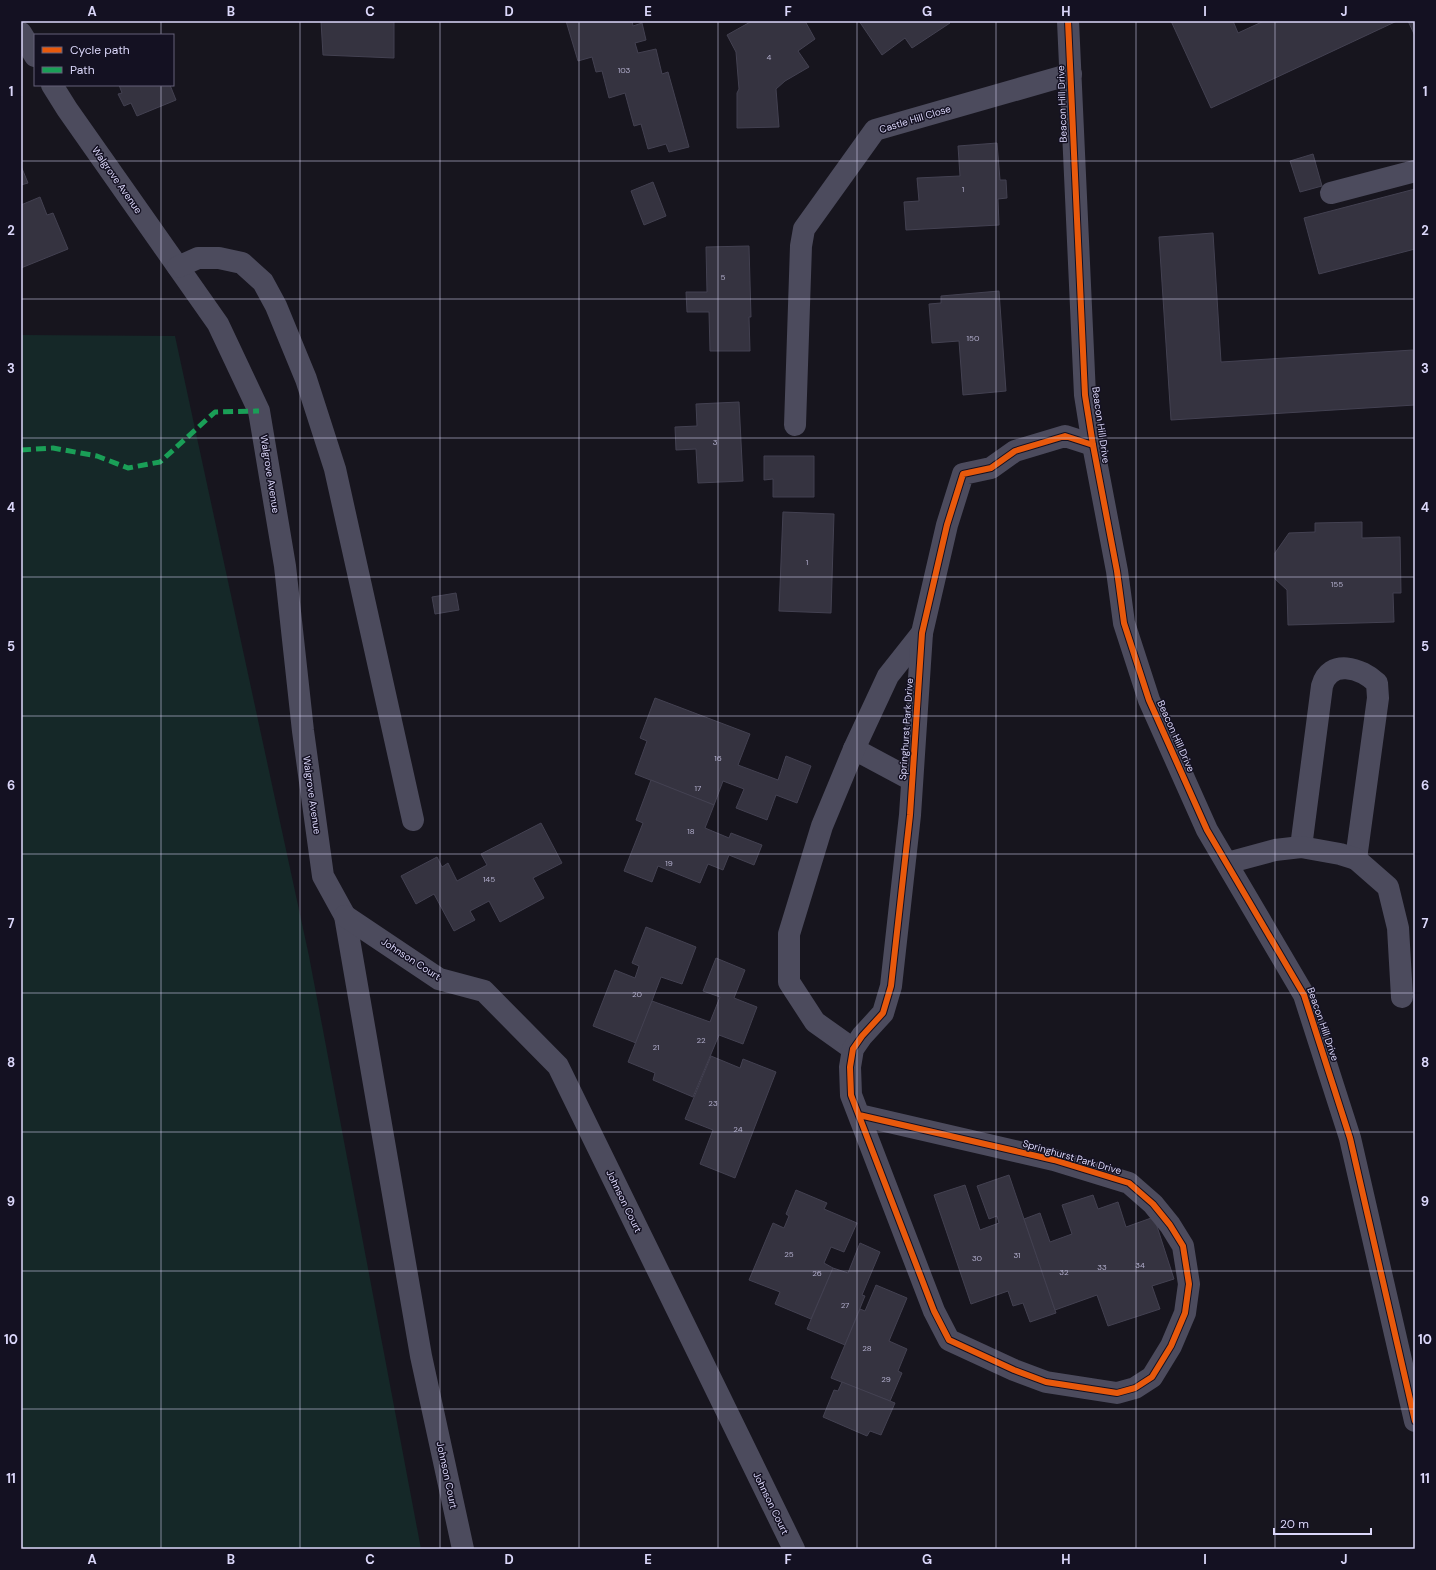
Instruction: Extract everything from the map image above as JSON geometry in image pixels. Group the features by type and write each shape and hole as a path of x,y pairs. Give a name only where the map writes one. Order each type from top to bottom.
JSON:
{"street":[{"name":"Beacon Hill Drive","path":"1068,21 1085,395 1117,571 1124,623 1149,700 1207,830 1304,995 1350,1138 1410,1376 1415,1421"},
{"path":"21,33 34,54"},
{"name":"Castle Hill Close","path":"795,425 801,246 804,229 875,130 1071,74"},
{"name":"Walgrove Avenue","path":"53,86 67,109 218,324 259,411 285,566 303,731 323,876 345,916"},
{"path":"1331,193 1415,171"},
{"path":"178,267 198,258 219,258 242,263 263,282 276,306 306,379 336,469 413,820"},
{"name":"Springhurst Park Drive","path":"859,1115 1061,1162 1129,1183 1153,1204 1170,1225 1183,1246 1189,1284 1185,1313 1171,1346 1152,1377 1135,1388 1117,1393 1046,1382 1014,1370 949,1340 934,1311 851,1095 850,1067 853,1049 862,1036 883,1013 892,986 912,780 922,633 947,526 962,474 992,468 1015,451 1065,436 1093,445"},
{"path":"853,1049 815,1022 788,982 789,934 822,826 854,749 888,676 922,633"},
{"path":"1301,847 1324,678 1332,670 1344,669 1359,671 1368,675 1377,683 1378,698 1356,859"},
{"path":"854,749 912,780"},
{"path":"1227,863 1275,850 1301,847 1340,854 1356,859 1388,887 1398,928 1402,997"},
{"name":"Johnson Court","path":"345,916 421,1356 463,1549"},
{"name":"Johnson Court","path":"345,916 439,979 484,991 558,1066 794,1549"}],"green space":[{"path":"21,335 175,336 309,956 421,1549 21,1549"}],"building":[{"path":"321,21 394,21 394,58 323,55"},
{"path":"566,21 632,21 633,26 642,23 646,40 635,43 638,53 656,49 662,74 668,72 689,147 669,152 666,144 648,149 641,124 634,126 625,93 609,98 602,71 596,72 592,57 578,61"},
{"path":"752,21 805,21 815,39 798,51 809,67 785,81 776,89 779,127 737,128 737,93 739,89 736,52 727,35"},
{"path":"859,21 948,21 950,23 912,48 905,38 882,55"},
{"path":"1171,21 1233,21 1238,33 1264,21 1397,21 1211,108"},
{"path":"1408,21 1415,21 1415,36"},
{"path":"119,86 170,86 176,100 137,116 131,103 124,106 118,94 122,93"},
{"path":"997,143 1000,180 1006,180 1007,198 998,199 999,225 906,230 904,202 919,201 917,178 960,176 958,146"},
{"path":"1313,154 1322,186 1300,192 1290,161"},
{"path":"21,166 28,183 21,185"},
{"path":"653,182 666,216 644,225 631,191"},
{"path":"1415,189 1415,249 1319,274 1304,218"},
{"path":"40,197 47,215 53,213 68,249 21,268 21,205"},
{"path":"1213,233 1221,362 1413,350 1415,405 1171,420 1159,237"},
{"path":"749,246 751,317 749,317 750,351 710,351 709,312 687,312 686,292 707,292 706,247"},
{"path":"999,291 1006,391 963,395 959,341 932,343 929,304 941,303 941,296"},
{"path":"739,402 743,481 698,483 696,449 676,450 675,427 697,426 696,404"},
{"path":"764,456 814,456 814,497 773,497 773,479 764,480"},
{"path":"783,512 834,514 831,613 779,611"},
{"path":"1362,522 1362,538 1400,537 1401,593 1393,593 1394,622 1288,625 1287,590 1275,579 1275,553 1289,533 1315,532 1315,523"},
{"path":"456,593 459,610 435,614 432,597"},
{"path":"655,698 750,734 738,765 778,780 786,756 811,766 797,803 776,795 767,820 736,808 744,789 723,781 714,805 635,774 647,741 640,738"},
{"path":"651,780 714,805 705,828 729,838 731,833 762,845 754,865 729,855 723,870 708,864 700,883 658,866 652,882 624,871 643,823 636,820"},
{"path":"541,823 562,863 533,878 544,898 500,922 489,901 470,911 475,920 454,931 434,894 416,904 401,876 437,857 442,867 448,863 457,881 487,865 481,854"},
{"path":"646,927 696,947 682,984 661,977 636,1043 593,1026 615,970 635,978 639,966 632,963"},
{"path":"716,958 745,970 734,998 757,1007 743,1044 719,1035 693,1097 653,1080 655,1073 628,1062 652,1001 710,1022 720,997 703,991"},
{"path":"711,1056 740,1068 743,1059 776,1072 735,1178 700,1164 713,1130 685,1119"},
{"path":"1009,1175 1056,1313 1030,1322 1023,1303 1013,1306 1008,1291 971,1304 934,1195 965,1185 980,1230 999,1223 997,1216 989,1219 977,1186"},
{"path":"796,1190 827,1203 824,1209 857,1223 844,1252 831,1247 824,1263 833,1268 811,1319 775,1304 780,1292 749,1280 773,1223 784,1228 789,1216 786,1214"},
{"path":"1093,1195 1098,1209 1118,1202 1126,1227 1154,1217 1174,1279 1152,1286 1160,1309 1108,1326 1097,1295 1055,1310 1024,1219 1040,1213 1050,1242 1072,1234 1062,1205"},
{"path":"860,1243 880,1252 862,1295 865,1296 845,1345 807,1329 833,1268 848,1273"},
{"path":"876,1285 907,1298 889,1341 907,1349 898,1371 902,1373 890,1401 831,1378 860,1309 865,1311"},
{"path":"842,1382 895,1403 881,1435 870,1431 867,1436 823,1417 834,1390 838,1391"}],"marked path":[{"path":"21,450 53,448 97,456 128,468 160,462 215,412 259,411"}],"cycle path":[{"path":"1068,21 1085,395 1117,571 1124,623 1149,700 1207,830 1304,995 1350,1138 1415,1421"},
{"path":"859,1115 1054,1160 1129,1183 1153,1204 1170,1225 1183,1246 1189,1284 1185,1313 1171,1346 1152,1377 1135,1388 1117,1393 1046,1382 1014,1370 949,1340 934,1311 851,1095 850,1067 853,1049 862,1036 883,1013 891,986 910,815 922,633 947,525 963,474 991,468 1015,451 1065,436 1093,445"}]}
